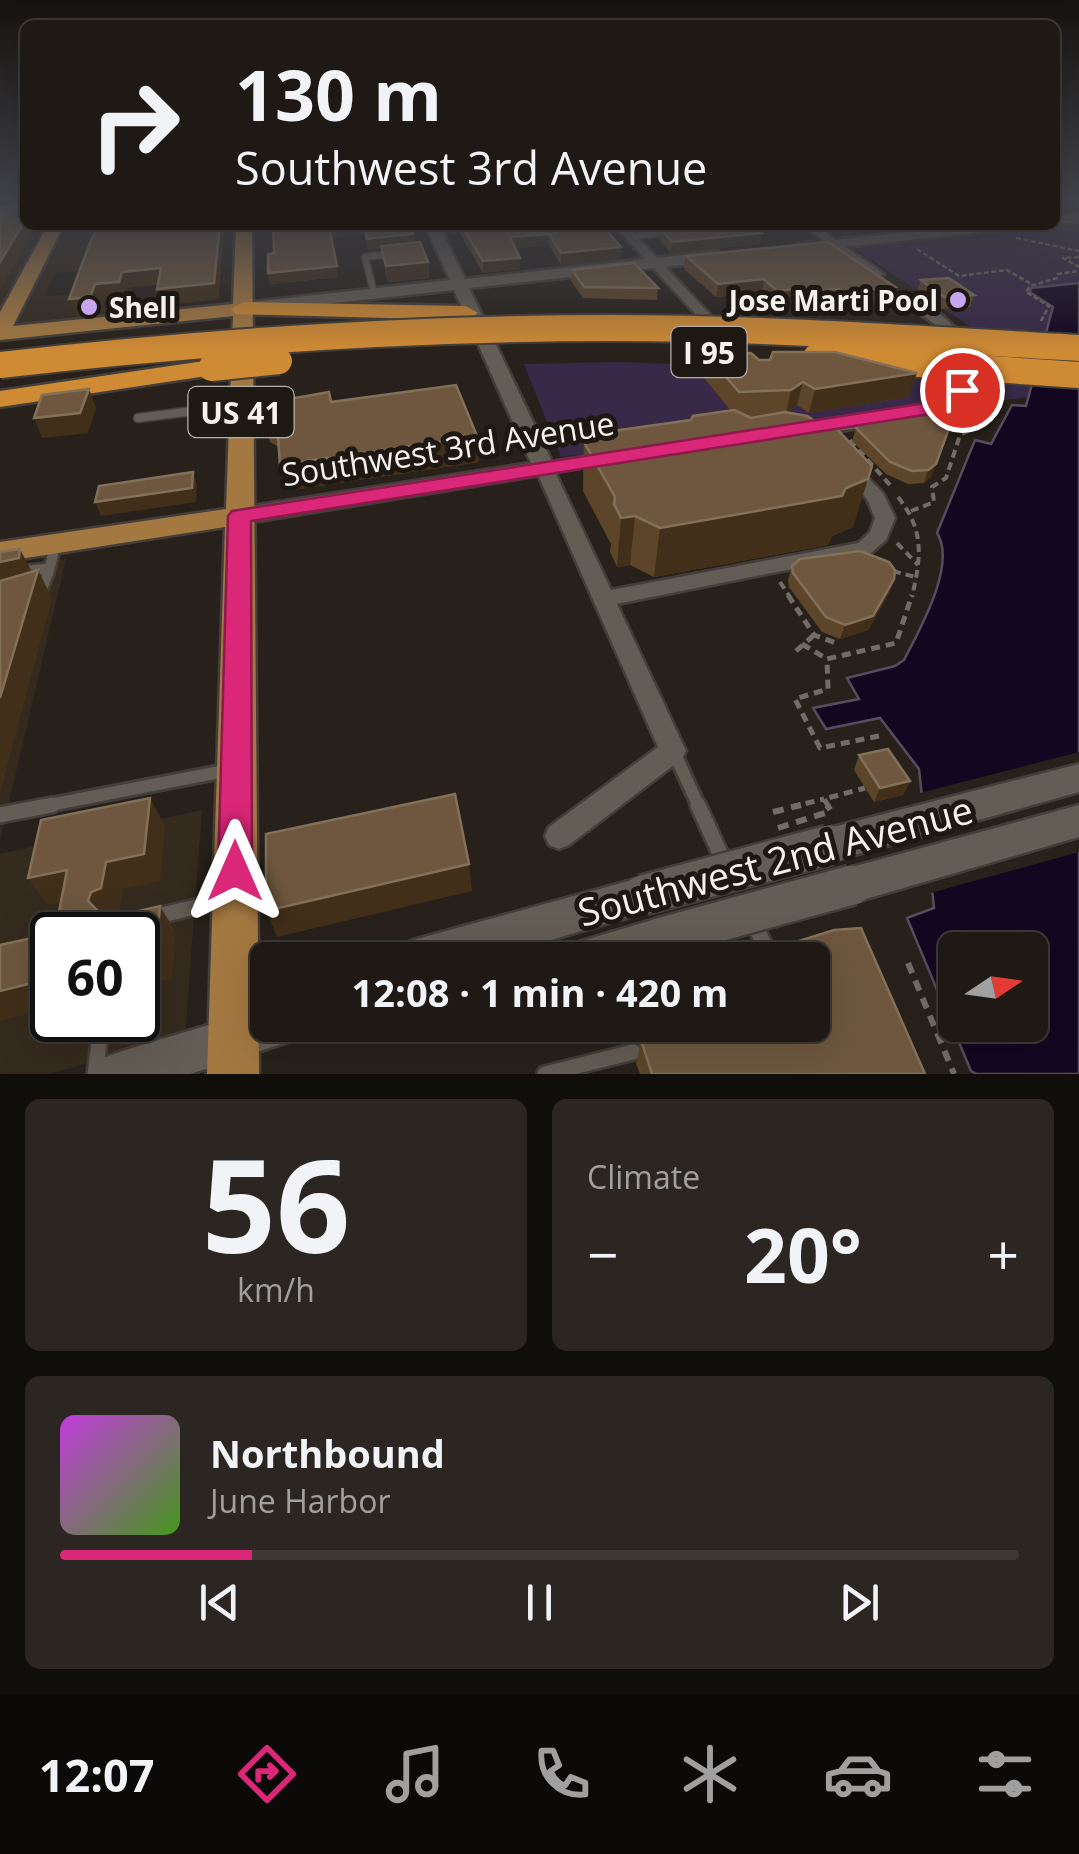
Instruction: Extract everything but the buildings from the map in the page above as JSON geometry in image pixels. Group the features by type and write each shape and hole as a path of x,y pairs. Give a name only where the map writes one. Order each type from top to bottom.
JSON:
{"highway":[{"path":"242,308 748,314 1079,331"},
{"name":"I 95","path":"0,365 254,340 485,330 816,332 1079,348"},
{"name":"I 95","path":"0,399 178,372 338,355 645,349 1079,376"},
{"path":"0,380 291,351 338,355"}],"main road":[{"path":"0,333 42,251"},
{"name":"US 41","path":"243,251 235,768 236,898 249,1046"},
{"path":"0,333 242,308"},
{"name":"Southwest 3rd Avenue","path":"0,552 240,516"}],"street":[{"path":"437,251 460,285 673,751 559,836"},
{"path":"645,251 760,376"},
{"path":"845,251 878,274"},
{"path":"242,308 742,254"},
{"path":"605,600 850,552 874,541 885,518 880,504 800,424 930,408 962,390 975,372 970,355 942,324 907,298"},
{"name":"Southwest 3rd Avenue","path":"240,516 630,455"},
{"name":"Southwest 2nd Avenue","path":"477,942 1079,778"},
{"name":"Southwest 2nd Avenue","path":"644,942 1079,821"},
{"path":"119,1074 249,1046"}],"lane":[{"path":"374,294 365,258 399,253"},
{"path":"138,418 241,405"},
{"path":"31,598 45,589 56,543"},
{"path":"0,573 36,567 48,574"},
{"path":"673,751 763,942"},
{"path":"0,815 235,768"},
{"path":"160,916 236,898"},
{"path":"94,1074 99,1042"},
{"path":"545,1074 633,1052"}],"path":[{"path":"919,251 959,276 1007,270 1034,286"},
{"path":"1079,254 1063,258 1079,269"},
{"path":"1039,334 1042,316 1049,306 1026,292 1058,274 1079,269"},
{"path":"911,511 934,502 932,487 946,478 960,435 982,425 990,408"},
{"path":"802,644 827,659 896,643 902,620 909,614 918,565 922,533 911,511 849,438 837,435"},
{"path":"894,540 918,565"},
{"path":"886,565 915,578"},
{"path":"778,578 814,635 836,642"},
{"path":"796,651 814,635"},
{"path":"827,659 828,689 794,699 820,748 880,736"},
{"path":"773,812 865,788"},
{"path":"776,825 831,811 824,799"},
{"path":"908,963 954,1074"}],"shaded area":[{"path":"0,251 128,251 140,264 55,273 45,296 133,289 126,315 0,328"},
{"path":"859,251 1079,251 1079,283 1030,292 1053,306 1029,397 561,457 524,364 618,362 809,369 977,331"},
{"path":"1079,283 1079,1074 977,1074 971,1071 959,1042 1048,1042 1048,932 938,932 938,992 907,918 934,908 919,769 880,718 826,729 813,708 859,699 847,678 895,666 904,660 911,647 940,579 942,546 937,533 975,440 991,444 1012,405 1026,406 1053,307 1030,292 1031,288"},
{"path":"66,559 0,840 0,570"},
{"path":"202,810 185,1038 48,1074 0,1074 0,854"}],"pier":[{"path":"1079,752 1079,852 927,894 916,794"}],"place":[{"name":"Jose Marti Pool","path":"958,300"},
{"name":"Shell","path":"89,307"}],"route":[{"path":"235,871 240,516 930,408 962,390"}]}
